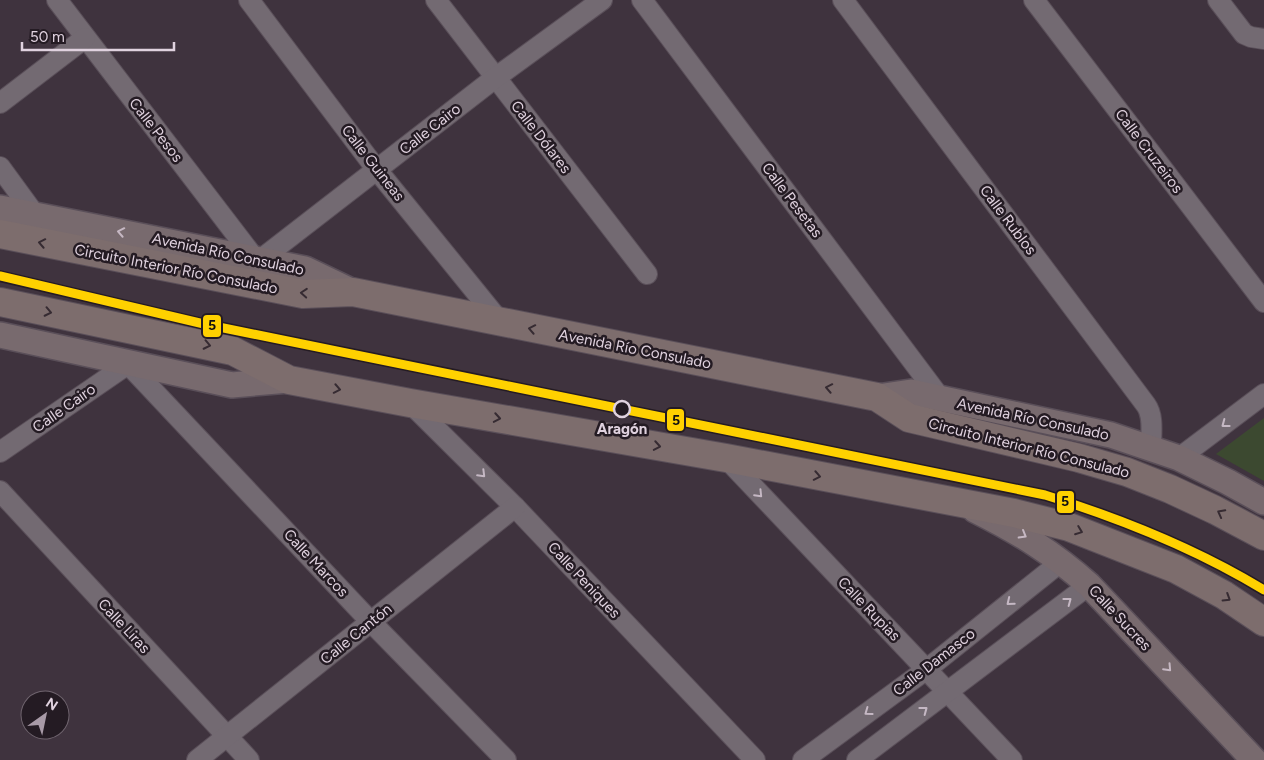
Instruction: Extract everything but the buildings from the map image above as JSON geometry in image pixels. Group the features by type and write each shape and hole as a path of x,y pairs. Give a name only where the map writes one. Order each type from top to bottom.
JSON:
{"highway":[{"name":"Circuito Interior Río Consulado","path":"0,234 303,294 353,292"},
{"name":"Avenida Río Consulado","path":"353,292 877,397"},
{"path":"0,302 233,351 289,380 726,458 964,505 1014,513 1070,527 1176,569 1224,595 1264,622"},
{"name":"Circuito Interior Río Consulado","path":"877,397 908,418 1080,458 1128,472 1216,510 1264,536"}],"main road":[{"name":"Avenida Río Consulado","path":"0,208 305,269 353,292"},
{"path":"0,335 232,385 289,380"},
{"name":"Avenida Río Consulado","path":"877,397 911,392 1082,428 1179,458 1264,502"},
{"name":"Calle Sucres","path":"964,505 1001,523 1062,561 1089,585 1254,760"}],"street":[{"name":"Calle Pesos","path":"56,0 258,259"},
{"name":"Calle Guineas","path":"249,0 377,170 501,323"},
{"name":"Calle Dólares","path":"436,0 646,274"},
{"name":"Calle Cairo","path":"258,259 495,78 602,0"},
{"name":"Calle Pesetas","path":"642,0 941,399"},
{"name":"Calle Rublos","path":"843,0 1146,404 1150,410 1151,418 1151,448"},
{"name":"Calle Cruzeiros","path":"1034,0 1264,302"},
{"path":"1218,0 1244,34 1264,39"},
{"path":"0,103 85,38"},
{"path":"0,167 36,215"},
{"name":"Calle Cairo","path":"0,452 128,364"},
{"name":"Calle Marcos","path":"128,364 371,622 506,760"},
{"path":"1179,458 1264,394"},
{"name":"Calle Peniques","path":"410,403 515,507 755,760"},
{"name":"Calle Rupias","path":"726,458 1012,760"},
{"name":"Calle Liras","path":"0,491 249,760"},
{"name":"Calle Cantón","path":"197,760 515,507"},
{"name":"Calle Damasco","path":"803,760 926,669 1062,561"},
{"path":"857,760 1089,585"}],"green space":[{"path":"1264,418 1264,481 1216,454"}],"transit line":[{"name":"5","path":"0,276 204,324 1045,495 1102,514 1158,536 1212,561 1264,590"}],"place":[{"name":"Aragón","path":"622,409"}]}
